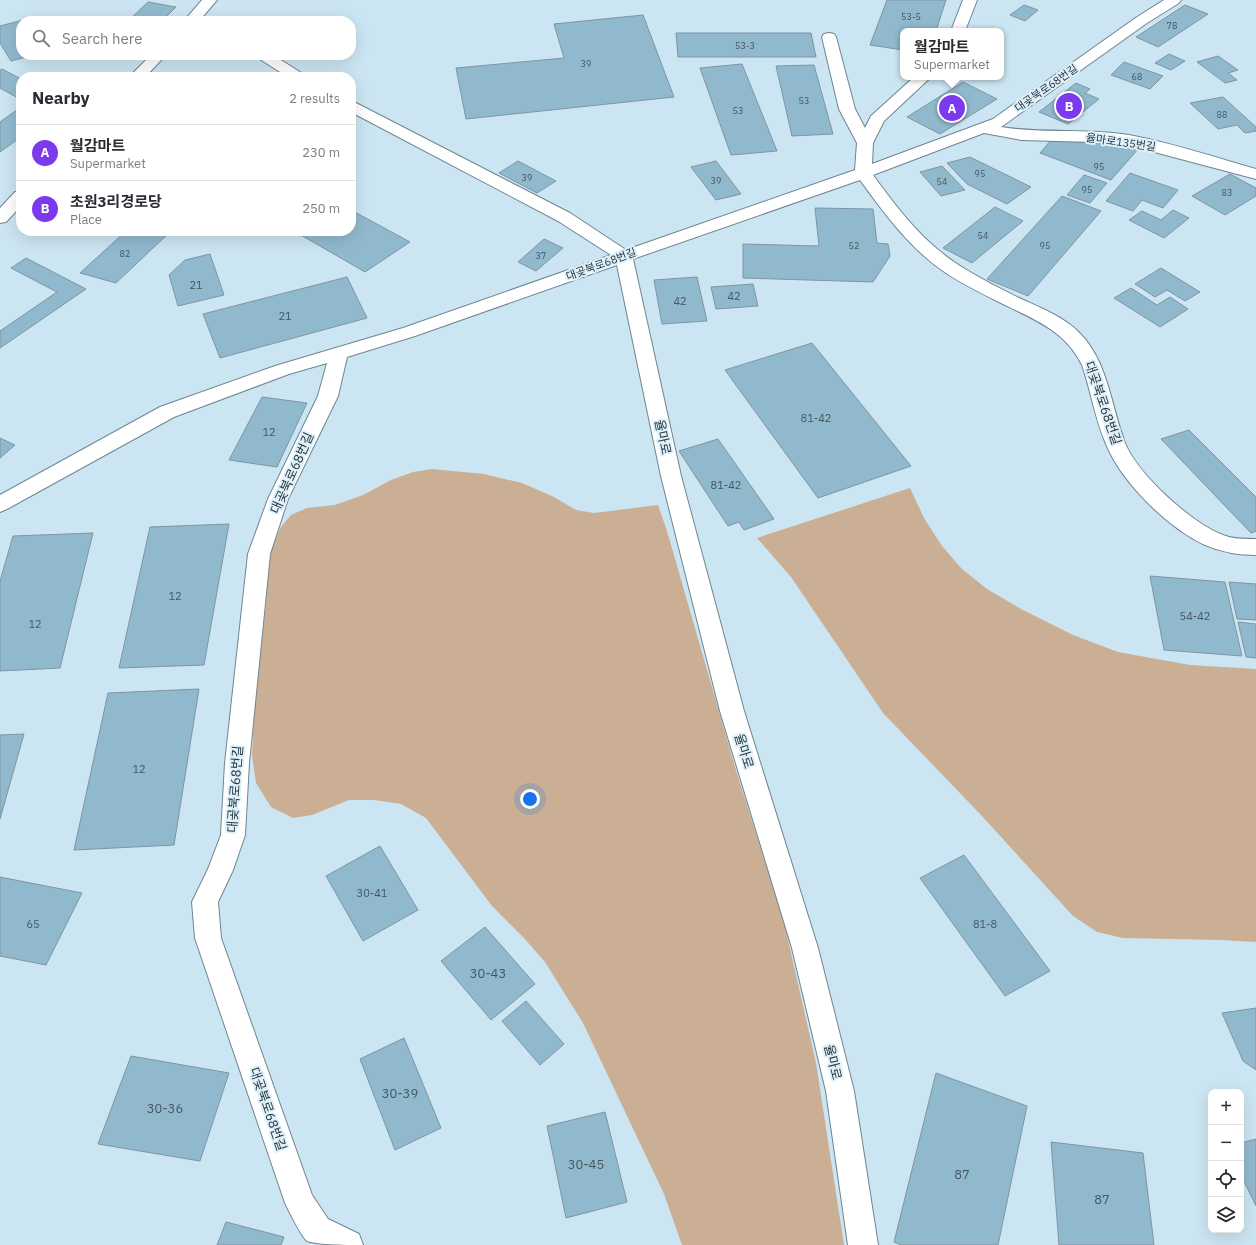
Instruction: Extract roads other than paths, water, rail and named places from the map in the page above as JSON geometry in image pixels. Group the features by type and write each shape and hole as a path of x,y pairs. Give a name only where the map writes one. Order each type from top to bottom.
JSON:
{"street":[{"path":"201,16 210,0"},
{"path":"959,28 970,0"},
{"name":"대곶북로68번길","path":"0,504 167,412 282,370 409,332 862,173 999,122 1142,20 1174,0"},
{"path":"829,37 847,109 865,143"},
{"path":"142,72 154,60"},
{"path":"271,60 290,72"},
{"path":"862,173 865,143 877,119 920,80"},
{"path":"356,109 564,217 624,256"},
{"name":"율마로135번길","path":"982,128 1022,135 1086,136 1128,140 1163,148 1256,174"},
{"name":"대곶북로68번길","path":"862,173 910,235 928,251 952,269 976,283 1046,317 1079,343 1091,365 1107,422 1116,447 1126,464 1141,484 1186,522 1207,536 1226,544 1256,547"},
{"path":"0,218 16,201"},
{"name":"율마로","path":"624,256 671,476 730,704 805,948 838,1083 863,1245"},
{"name":"대곶북로68번길","path":"339,353 328,396 278,499 259,554 237,763 233,835 220,870 205,902 208,938 300,1202 317,1230 348,1245"}],"place":[{"name":"초원3리경로당","path":"1069,106"},
{"name":"월감마트","path":"952,108"}]}
